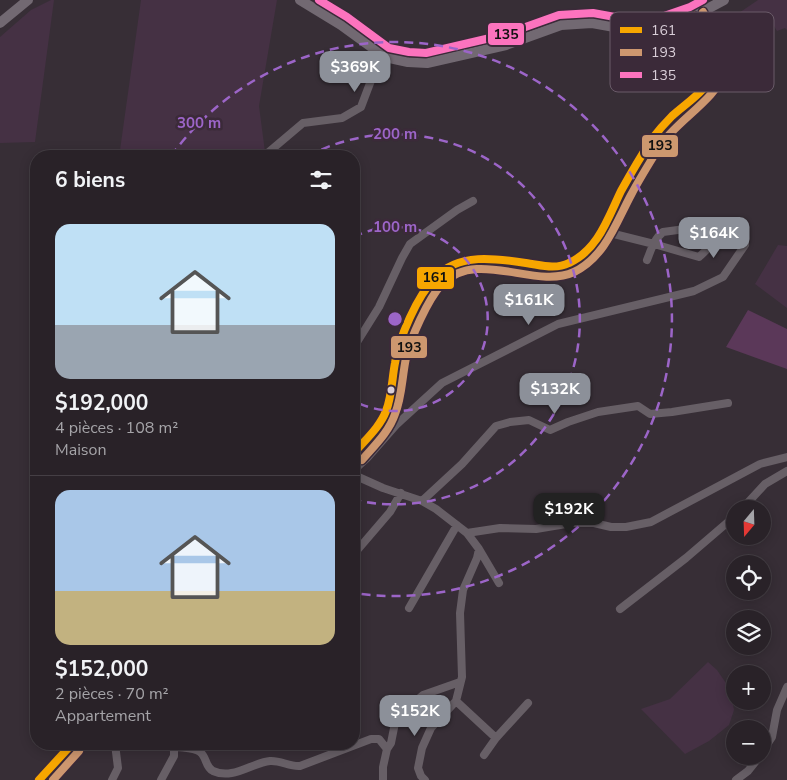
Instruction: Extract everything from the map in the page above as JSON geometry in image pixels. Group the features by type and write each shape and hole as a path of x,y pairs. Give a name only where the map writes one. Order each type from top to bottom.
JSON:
{"main road":[{"path":"0,23 28,0"},
{"path":"300,0 341,25 385,56 408,62 427,63 506,44 561,25 592,22 610,25"},
{"path":"702,12 724,0"}],"street":[{"path":"271,150 303,123 342,118 361,107 375,70 385,56"},
{"path":"360,446 374,430 386,410 398,347 422,296 432,280 442,270 459,262 473,259 504,260 556,267 568,264 579,258 591,248 602,231 622,191 651,141 672,115 698,92"},
{"path":"360,338 379,308 410,244 472,201"},
{"path":"602,231 654,244 699,257 711,246 713,228 708,226 663,232 658,236 654,244 648,260"},
{"path":"360,464 396,425 442,383 558,324 694,291 723,277 745,245"},
{"path":"422,501 462,464 496,426 529,420 550,430 598,412 638,406 650,414 728,402"},
{"path":"467,533 500,528 536,529 572,523 594,523 618,527 651,522 760,464 787,457"},
{"path":"751,500 766,484 787,471"},
{"path":"360,478 383,488 422,501 436,509 467,533 499,583"},
{"path":"360,547 390,512 401,493"},
{"path":"620,609 686,558 726,524"},
{"path":"409,608 457,525"},
{"path":"425,780 418,768 422,748 431,728 456,701 462,677 460,614 463,590 479,549"},
{"path":"383,780 386,749 391,743 395,723 408,706 423,694 460,682"},
{"path":"771,739 776,710 787,687"},
{"path":"456,701 496,738"},
{"path":"484,755 496,738 528,703"},
{"path":"360,743 371,739 378,739 386,749"},
{"path":"38,780 66,750"},
{"path":"112,780 118,768 116,750"},
{"path":"161,780 173,750"},
{"path":"194,750 202,753 208,767 213,771 240,776 268,761 300,766 342,750"},
{"path":"736,780 753,765"}],"shaded area":[{"path":"54,0 35,142 0,143 0,37 31,10"},
{"path":"141,0 277,0 259,106 265,150 120,150"},
{"path":"758,0 787,0 787,30 785,28 777,31 774,26 774,12 740,12"},
{"path":"778,245 787,246 787,308 755,284"},
{"path":"748,310 787,329 787,369 726,347"},
{"path":"708,662 717,670 726,683 726,710 734,710 731,720 726,720 726,727 709,741 685,754 641,709 670,699"}],"transit line":[{"name":"135","path":"319,0 347,17 389,48 426,53 503,35 559,15 593,13 610,16"},
{"name":"135","path":"676,12 703,0"},
{"name":"161","path":"360,446 376,428 386,411 390,399 397,353 405,330 415,306 435,278 445,269 468,260 494,259 560,266 579,257 595,242 621,191 652,139 672,116 700,92"},
{"name":"193","path":"362,460 381,438 392,421 399,401 406,358 411,341 420,320 442,284 456,274 472,269 559,276 574,272 585,266 594,258 609,238 638,182 660,146 712,92"},
{"name":"161","path":"39,780 66,750"},
{"name":"193","path":"53,780 79,751"}]}
